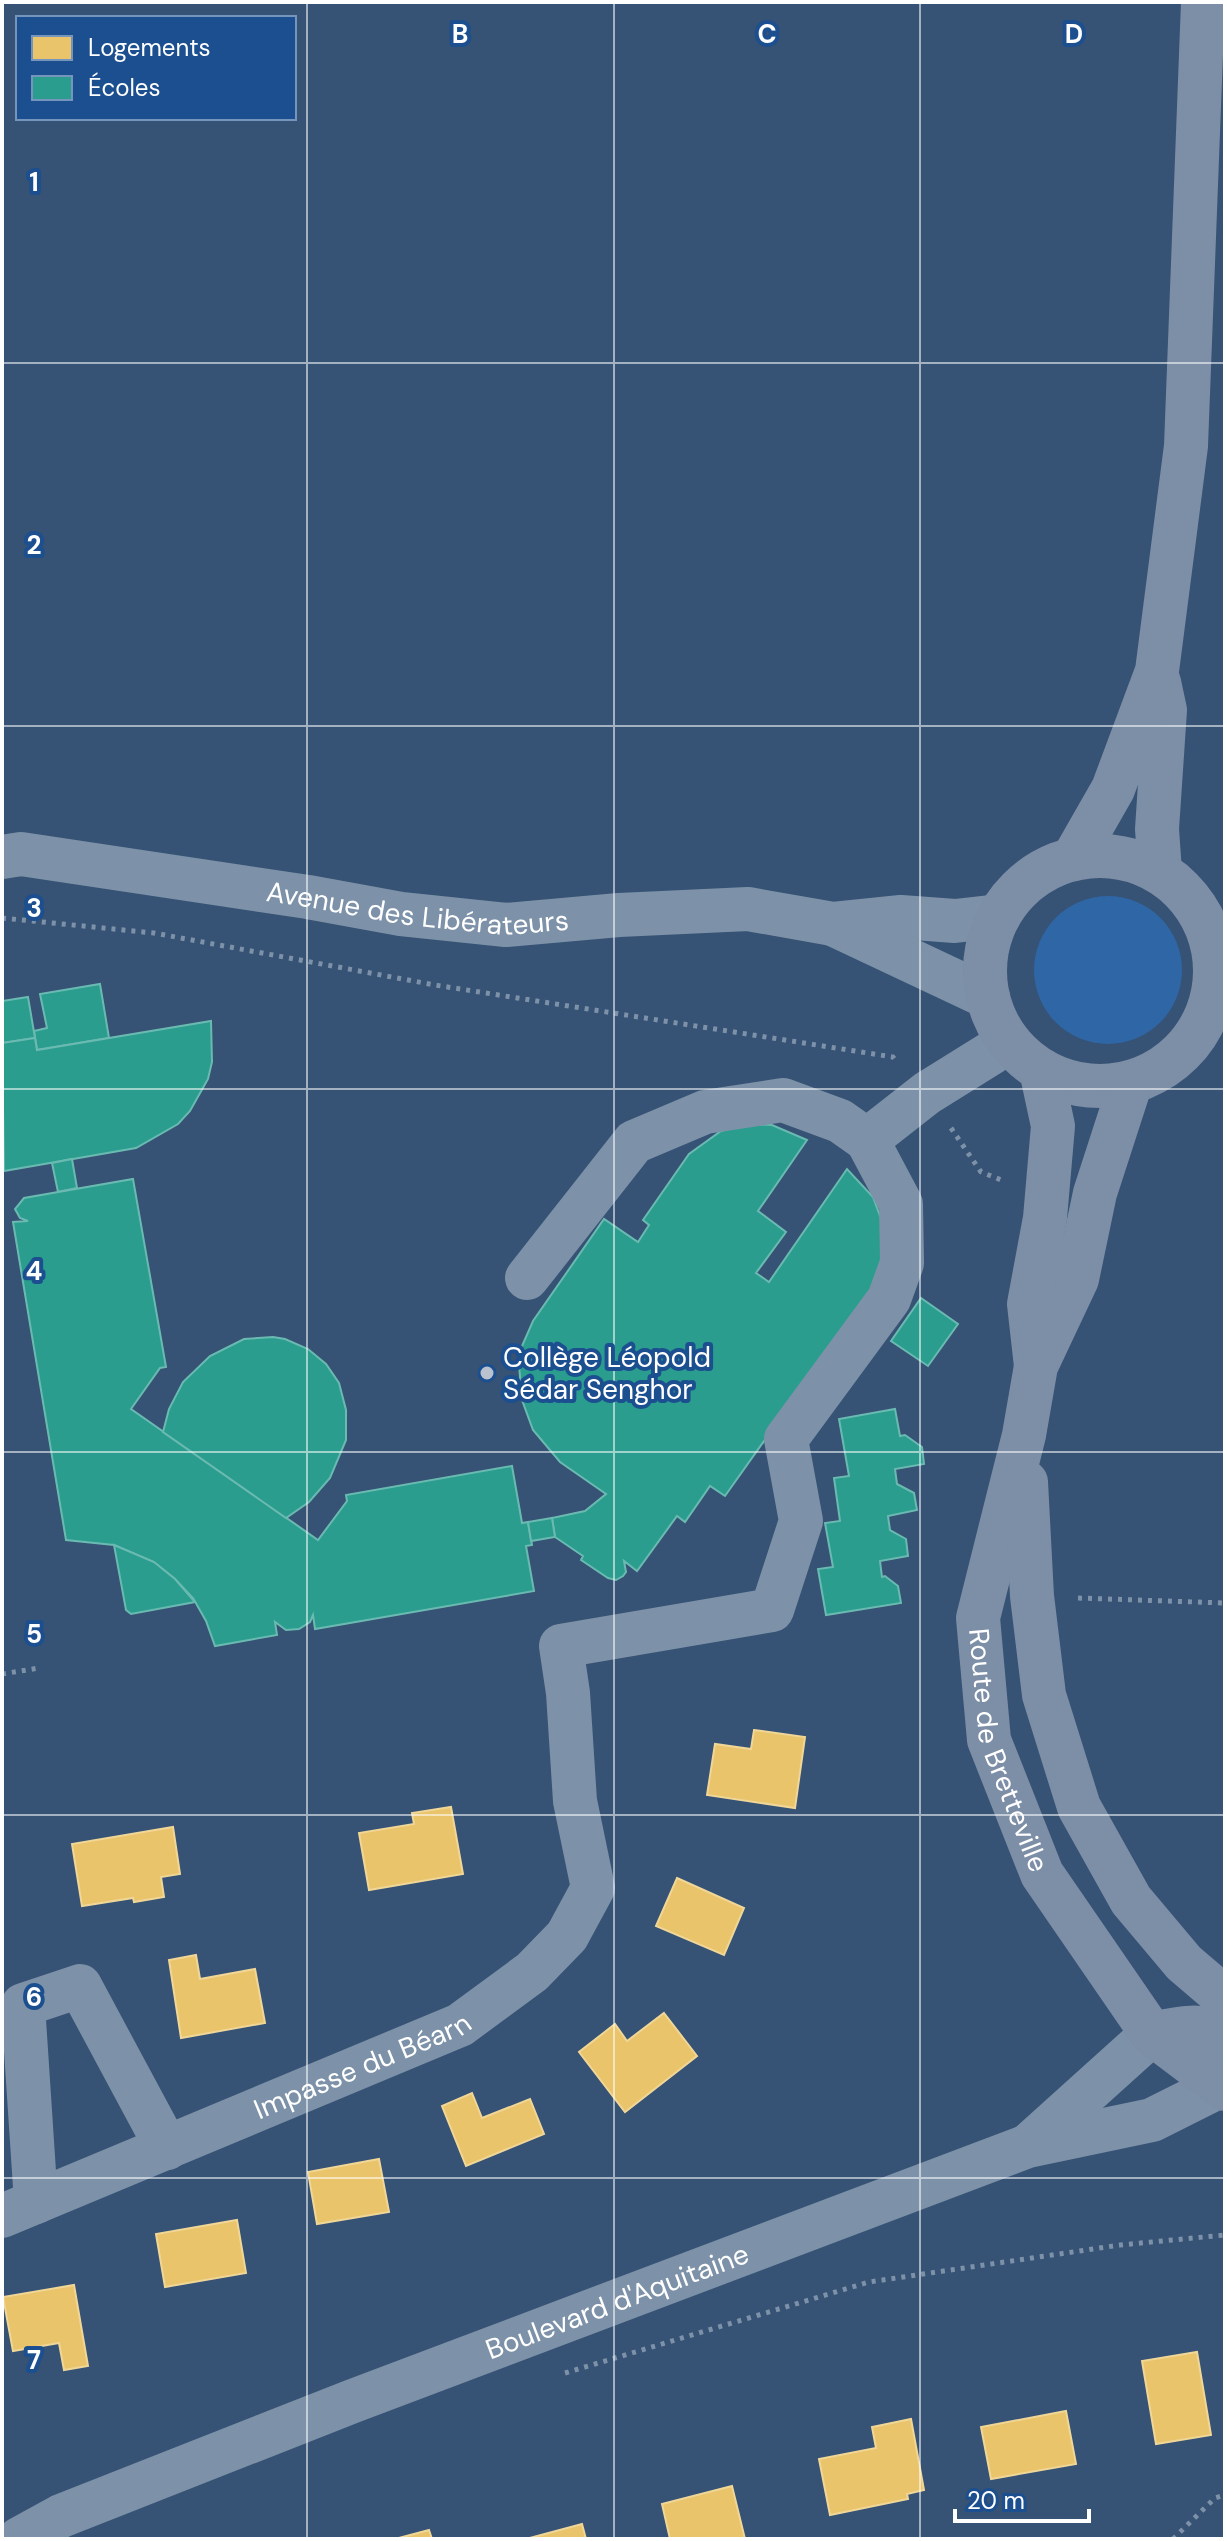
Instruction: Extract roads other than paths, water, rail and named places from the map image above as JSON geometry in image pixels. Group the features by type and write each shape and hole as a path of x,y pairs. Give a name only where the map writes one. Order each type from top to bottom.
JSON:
{"main road":[{"path":"1073,859 1113,789 1157,671 1186,446 1203,2"},
{"path":"1157,671 1165,710 1157,829 1160,872"},
{"path":"1103,856 1132,860 1160,872 1181,889 1198,910 1210,934 1220,991 1186,1048 1161,1068 1131,1082 1100,1086 1069,1082 1025,1056 996,1021 988,997 985,970 989,942 999,916 1018,890 1044,871 1073,859 1103,856"},
{"name":"Route de Bretteville","path":"1025,1056 1053,1126 1045,1218 1029,1304 1036,1366"},
{"name":"Route de Bretteville","path":"1131,1082 1095,1193 1077,1279 1036,1366 1024,1435 978,1618 989,1740 1042,1874 1152,2034 1223,2088"},
{"name":"Route de Bretteville","path":"1024,1435 1032,1596 1044,1695 1079,1807 1131,1900 1184,1963 1219,2021"},
{"path":"1152,2034 1219,2021"}],"street":[{"name":"Avenue des Libérateurs","path":"2,857 21,854 401,914 506,925 619,915 748,909 833,924 988,997"},
{"name":"Avenue des Libérateurs","path":"833,924 901,917 955,921 999,916"},
{"path":"527,1278 634,1142 705,1112 783,1100 840,1121 867,1140 927,1093 1025,1056"},
{"name":"Impasse du Béarn","path":"19,2209 460,2025 532,1972 567,1936 593,1888 575,1801 568,1693 561,1646 772,1610 801,1521 786,1439 889,1299 902,1263 901,1204 867,1140"},
{"path":"19,2209 23,2005 80,1986 167,2148"},
{"path":"1219,2021 1215,2053 1223,2088"},
{"path":"1028,2146 1152,2034"},
{"name":"Boulevard d'Aquitaine","path":"19,2539 61,2516 353,2401 1028,2146 1152,2120 1223,2088"}],"place":[{"name":"Collège Léopold Sédar Senghor","path":"487,1373"}]}
